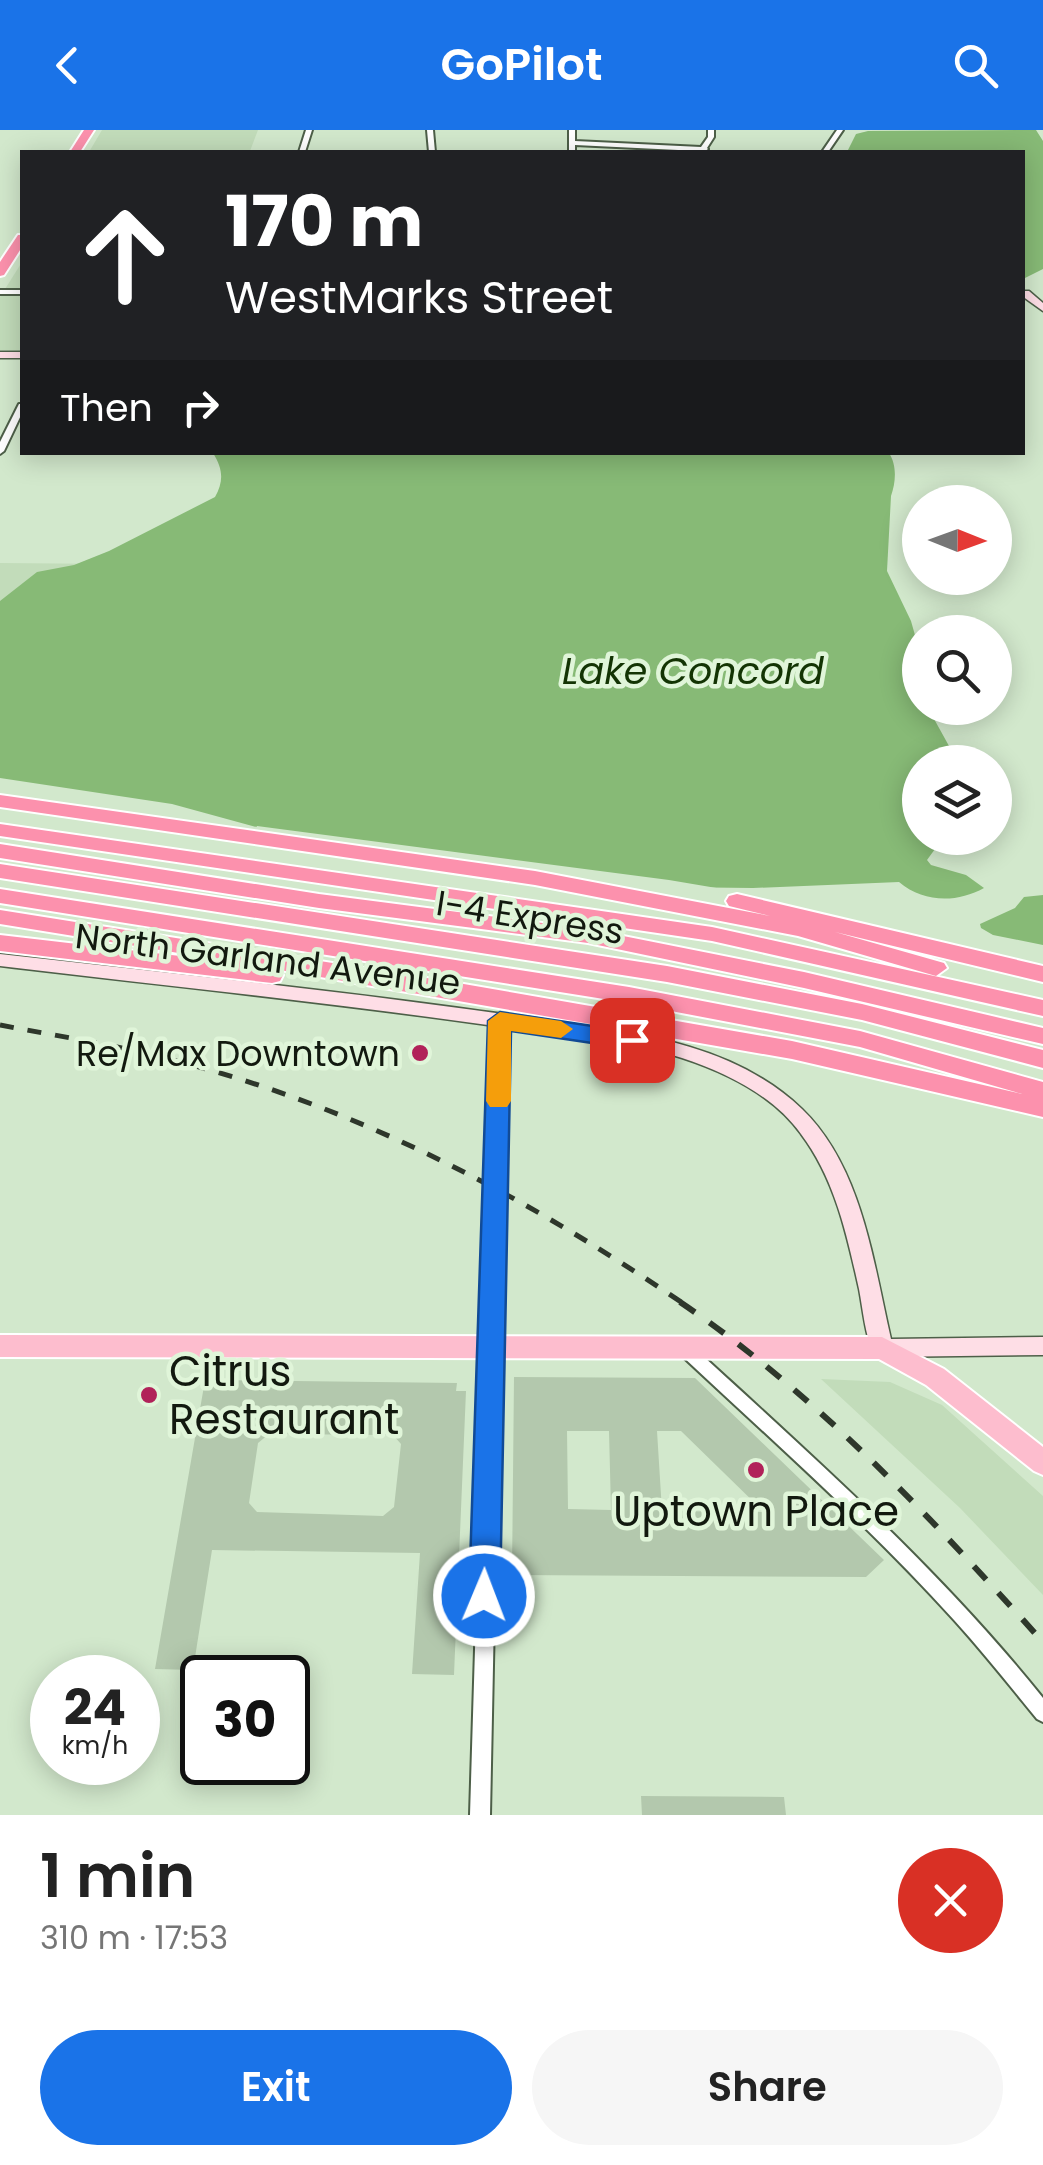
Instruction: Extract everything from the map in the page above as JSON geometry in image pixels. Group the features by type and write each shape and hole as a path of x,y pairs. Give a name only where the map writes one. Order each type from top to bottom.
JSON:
{"highway":[{"path":"0,272 20,242"},
{"path":"0,801 535,878 663,901 799,929 906,959 973,979 1002,997"},
{"path":"0,830 677,928 1043,1008"},
{"name":"I-4 Express","path":"0,852 300,898 588,936 839,987 1043,1036"},
{"name":"I-4 Express","path":"0,872 685,977 862,1012 1043,1059"},
{"path":"535,878 670,890 768,906 1043,974"},
{"path":"0,896 630,995 860,1040 1043,1091"},
{"path":"0,917 504,1011"},
{"path":"0,943 792,1050 1043,1108"}],"main road":[{"path":"0,1346 882,1348 935,1377 1043,1463"}],"street":[{"path":"572,130 572,148 659,150"},
{"path":"1031,295 1043,308"},
{"path":"0,451 20,410"},
{"name":"North Garland Avenue","path":"0,960 318,996 504,1011 684,1051 748,1081 804,1124 832,1164 852,1215 882,1348"},
{"path":"480,1815 488,1375 504,1011"},
{"path":"882,1348 1043,1346"},
{"path":"686,1350 920,1569 965,1617 1043,1713"}],"shaded area":[{"path":"102,130 258,130 250,150 90,150"},
{"path":"20,265 20,351 0,350 0,297"},
{"path":"0,563 117,564 0,605"},
{"path":"821,1379 890,1382 942,1405 1043,1496 1043,1595 960,1508"}],"water":[{"path":"1036,130 1043,141 1043,269 1025,278 1025,150 848,150 856,134"},
{"name":"Lake Concord","path":"214,455 890,455 895,474 887,571 908,615 902,615 902,725 937,725 948,745 902,745 902,855 931,855 927,860 931,865 966,875 984,888 963,896 941,898 919,894 899,882 753,888 579,886 271,831 172,804 0,778 0,601 37,572 74,565 109,551 215,497 221,475"},
{"path":"1043,895 1043,945 993,935 981,928 980,924 1015,908 1024,897"}],"pier":[{"path":"257,826 746,893 578,891 254,831"}],"building":[{"name":"Uptown Place","path":"514,1377 695,1378 884,1560 866,1577 512,1575","holes":["567,1431 609,1431 611,1510 568,1509","657,1431 681,1431 764,1512 662,1511"]},
{"path":"212,1380 457,1383 456,1391 466,1391 454,1675 412,1674 420,1553 212,1550 195,1655 180,1655 180,1670 160,1669 157,1655 204,1386 211,1386","holes":["269,1434 393,1435 401,1444 394,1507 383,1516 257,1512 249,1503 258,1443"]},
{"path":"641,1796 784,1797 786,1815 642,1815"}],"railway":[{"path":"0,1025 137,1051 229,1076 366,1126 496,1189 684,1304"},
{"path":"680,1302 779,1377 872,1461 1043,1642"}],"slow traffic":[{"path":"499,1101 500,1021 561,1029"}],"place":[{"name":"Re/Max Downtown","path":"420,1053"},
{"name":"Citrus Restaurant","path":"149,1395"},
{"name":"Uptown Place","path":"756,1470"}],"route":[{"path":"484,1596 488,1375 500,1138 500,1021 632,1040"}]}
